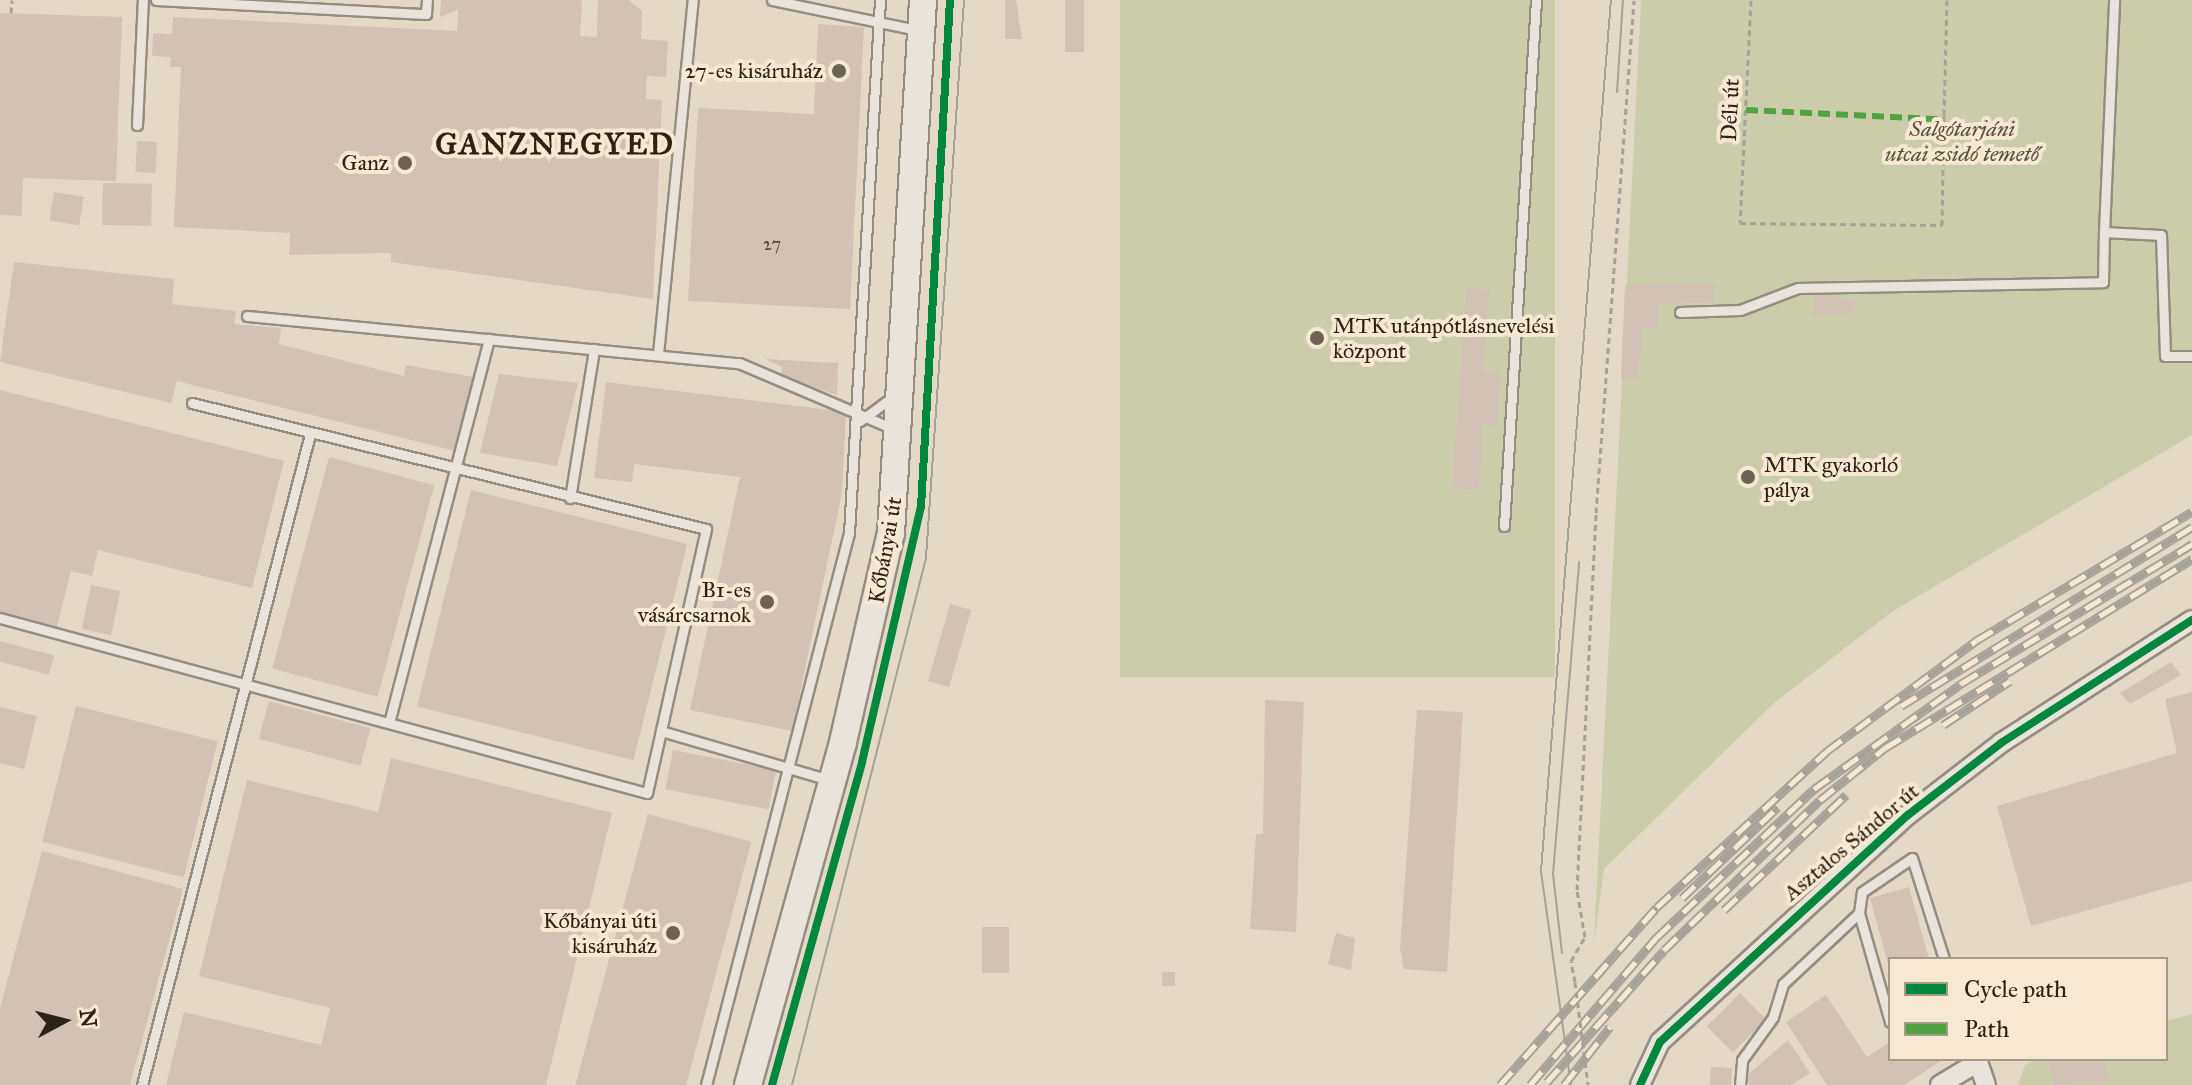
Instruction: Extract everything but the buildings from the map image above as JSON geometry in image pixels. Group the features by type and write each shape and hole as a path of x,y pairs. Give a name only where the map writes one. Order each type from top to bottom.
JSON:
{"main road":[{"name":"Kőbányai út","path":"748,1085 883,576 899,430 923,0"}],"street":[{"name":"Asztalos Sándor út","path":"1642,1078 1660,1042 1748,957 1908,815 2001,743 2192,620"},
{"path":"1940,1085 1976,1061"},
{"path":"1977,1061 1986,1085"}],"lane":[{"path":"137,125 143,0"},
{"path":"156,0 426,14 427,0"},
{"path":"658,354 693,0"},
{"path":"772,0 922,30"},
{"path":"706,1085 792,767 849,533 860,421 880,0"},
{"path":"1504,526 1536,0"},
{"path":"1680,312 1740,310 1798,288 2103,282 2114,0"},
{"path":"2104,232 2161,235 2165,356 2192,356"},
{"path":"247,316 739,363 860,421 899,430"},
{"path":"390,719 489,339"},
{"path":"570,498 594,349"},
{"path":"860,421 901,390"},
{"path":"0,618 390,719 647,793 706,529 454,472 192,403"},
{"path":"142,1085 310,434"},
{"path":"661,731 831,780"},
{"path":"1888,1015 1859,913 1862,892 1912,858 1943,957"},
{"path":"1740,1085 1742,1060 1773,1017 1783,984 1859,913"}],"path":[{"path":"11,13 12,0"},
{"path":"1588,1085 1571,961 1585,937 1577,890 1596,513 1634,0"}],"green space":[{"name":"MTK utánpótlásnevelési központ","path":"1120,0 1555,0 1555,677 1120,677"},
{"name":"Salgótarjáni utcai zsidó temető","path":"1641,0 2192,0 2192,435 1893,611 1774,703 1604,869 1594,942"},
{"path":"2192,1014 2192,1085 2018,1085 2025,1065 2034,1061 2168,1061 2168,1020"}],"tram line":[{"path":"792,1085 926,558 964,0"},
{"path":"1571,1085 1541,871 1611,0"},
{"path":"1617,92 1623,0"},
{"path":"1562,953 1553,874 1579,562"}],"railway":[{"path":"1500,1085 1657,907 1827,751 1977,640 2192,512"},
{"path":"1901,706 2192,527"},
{"path":"1530,1085 1657,937 1814,789 1962,683 2192,544"},
{"path":"1547,1082 1664,950 1820,800 1885,748 2192,559"},
{"path":"1943,725 2010,681"},
{"path":"1724,910 1846,795"},
{"path":"1682,898 1778,807"},
{"path":"1564,1085 1610,1027"}],"marked path":[{"path":"1746,110 1940,119"}],"cycle path":[{"path":"772,1085 862,762 921,507 950,0"},
{"path":"1640,1085 1660,1042 1908,815 2001,743 2192,620"}],"place":[{"name":"27-es kisáruház","path":"839,71"},
{"name":"Ganz","path":"405,163"},
{"name":"MTK utánpótlásnevelési központ","path":"1317,338"},
{"name":"MTK gyakorló pálya","path":"1748,477"},
{"name":"B1-es vásárcsarnok","path":"767,602"},
{"name":"Kőbányai úti kisáruház","path":"673,933"}],"district":[{"name":"GANZNEGYED","path":"555,144"}]}
